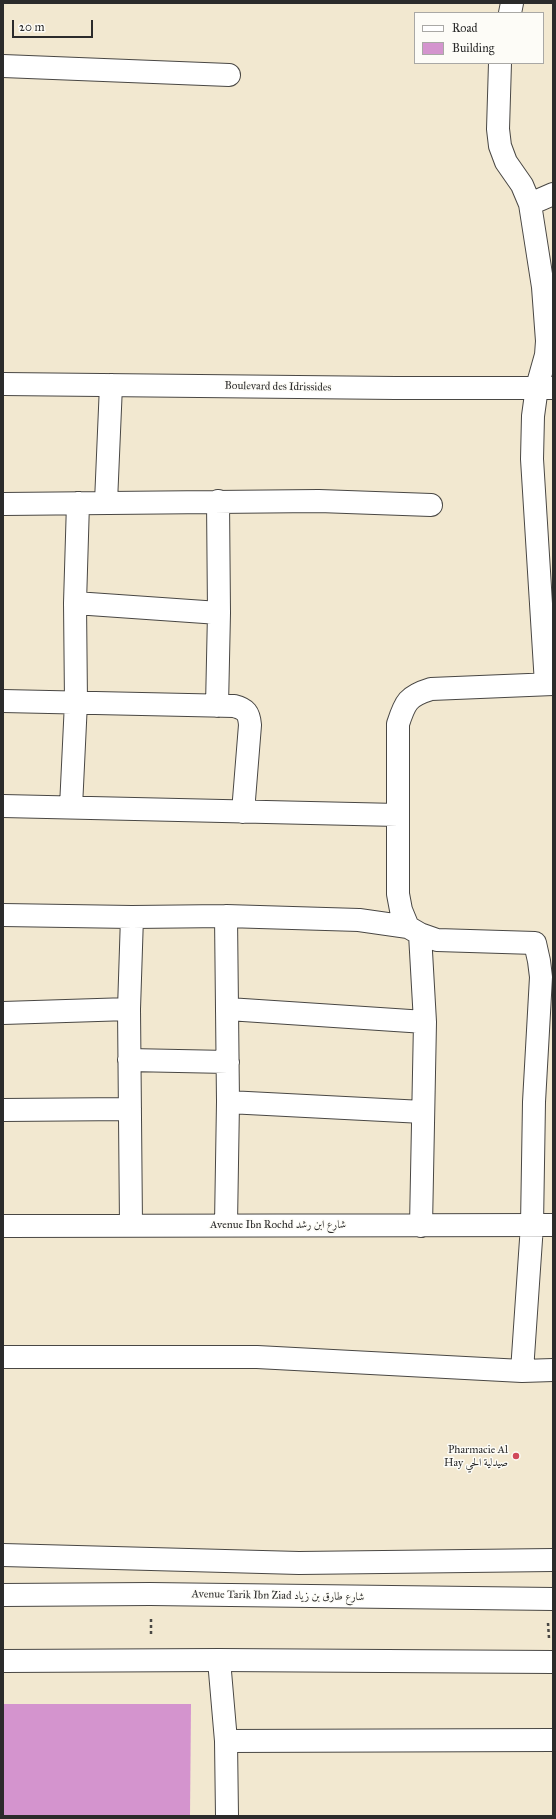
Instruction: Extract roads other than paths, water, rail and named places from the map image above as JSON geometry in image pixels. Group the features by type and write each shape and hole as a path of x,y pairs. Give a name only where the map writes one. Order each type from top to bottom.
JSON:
{"street":[{"path":"421,1226 425,1022 414,931 400,910 398,894 398,724 403,708 414,694 431,689 550,684 532,459 533,416 545,388 547,341 543,287 530,204 522,185 506,162 500,146 498,129 500,64"},
{"path":"3,66 229,75"},
{"path":"530,204 553,194"},
{"name":"Boulevard des Idrissides","path":"3,384 545,388"},
{"path":"106,502 111,385"},
{"path":"217,706 219,613 218,501"},
{"path":"3,504 319,501 431,505"},
{"path":"71,807 76,702 75,603 78,503"},
{"path":"75,603 219,613"},
{"path":"3,701 217,706 242,708 247,711 249,716 243,812"},
{"path":"3,806 398,816"},
{"path":"3,914 132,917 226,916 359,920 414,931 437,940 544,943 539,961 541,977 534,1102 542,1225 522,1371"},
{"path":"226,916 228,1008 226,1224"},
{"path":"131,1226 129,1009 132,917"},
{"path":"228,1008 425,1022"},
{"path":"3,1013 129,1009"},
{"path":"129,1060 228,1062"},
{"path":"228,1102 423,1112"},
{"path":"3,1110 130,1108"},
{"name":"Avenue Ibn Rochd شارع ابن رشد","path":"3,1226 226,1224 421,1226 542,1225"},
{"path":"3,1357 257,1358 522,1371 553,1370"},
{"path":"3,1556 299,1562 553,1560"},
{"name":"Avenue Tarik Ibn Ziad شارع طارق بن زياد","path":"3,1595 150,1594 553,1599"},
{"path":"219,1660 226,1741 227,1816"},
{"path":"3,1661 219,1660 553,1662"},
{"path":"226,1741 553,1740"}],"place":[{"name":"Pharmacie Al Hay صيدلية الحي","path":"516,1456"}]}
